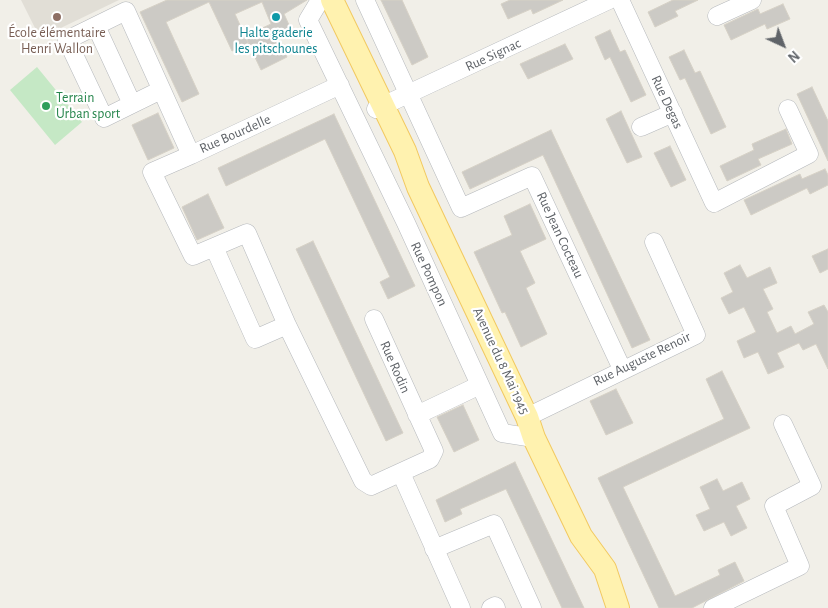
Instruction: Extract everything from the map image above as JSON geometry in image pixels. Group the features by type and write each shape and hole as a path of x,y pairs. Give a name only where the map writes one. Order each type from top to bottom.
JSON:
{"main road":[{"name":"Avenue du 8 Mai 1945","path":"332,0 344,25 354,63 380,107 581,536 605,569 618,608"},
{"name":"Avenue du 8 Mai 1945","path":"581,536 588,567 607,608"}],"street":[{"name":"Rue Pompon","path":"320,0 308,20 502,434 531,427"},
{"path":"365,0 408,94"},
{"name":"Rue Signac","path":"380,107 609,0"},
{"name":"Rue Degas","path":"620,0 714,204 809,154 788,110"},
{"path":"717,16 752,0"},
{"name":"Rue Bourdelle","path":"96,26 126,11 190,154 340,85"},
{"path":"132,104 96,26 67,40 104,118 162,90"},
{"name":"Rue Jean Cocteau","path":"408,94 461,208 532,176 622,369"},
{"path":"641,127 673,113"},
{"path":"190,154 152,172 193,256 247,233 287,325 363,481 371,486 400,473 461,608"},
{"name":"Rue Auguste Renoir","path":"531,427 622,369 696,335 654,242"},
{"path":"214,247 255,339 287,325"},
{"name":"Rue Rodin","path":"374,319 434,452 430,459 400,473"},
{"path":"417,415 480,385"},
{"path":"713,608 800,566 774,506 812,486 783,424"},
{"path":"434,548 494,524 532,608"},
{"path":"491,608 496,608"}],"shaded area":[{"name":"École élémentaire Henri Wallon","path":"21,0 119,0 40,38"}],"green space":[{"name":"Terrain Urban sport","path":"37,67 82,122 55,145 10,90"}],"building":[{"path":"167,0 307,0 284,14 290,27 276,34 287,57 261,70 245,36 248,43 232,51 209,2 166,22 199,94 182,102 140,12","holes":["262,2 271,24 245,36 235,14"]},
{"path":"381,0 402,0 428,57 412,65"},
{"path":"510,0 563,0 533,14 531,9 508,19 501,4"},
{"path":"673,0 698,0 675,11 678,16 655,27 648,12"},
{"path":"783,4 790,19 767,29 765,24 731,40 724,25 758,9 760,14"},
{"path":"610,30 620,52 625,50 646,95 631,102 610,57 605,60 595,37"},
{"path":"565,44 573,59 528,79 520,64"},
{"path":"684,50 695,73 700,71 726,127 711,134 685,78 680,80 669,57"},
{"path":"812,87 828,121 828,161 797,94"},
{"path":"621,111 642,157 627,163 606,119"},
{"path":"158,113 174,148 148,160 132,125"},
{"path":"334,114 415,286 388,299 380,282 390,277 325,139 226,186 218,168"},
{"path":"786,129 792,144 758,159 761,165 727,181 720,166 754,150 752,144"},
{"path":"551,130 650,340 632,348 543,155 470,189 462,172"},
{"path":"670,146 686,180 671,187 654,153"},
{"path":"825,169 828,175 828,185 810,194 807,188 751,215 744,200 800,174 802,179"},
{"path":"208,194 224,228 197,240 182,207"},
{"path":"530,204 546,239 520,251 535,283 526,288 547,334 521,347 505,312 502,313 474,252 512,235 504,216"},
{"path":"313,241 403,433 386,441 296,249"},
{"path":"828,249 828,269 820,273 812,256"},
{"path":"740,265 747,278 770,267 777,283 763,289 773,309 767,312 777,333 791,326 795,334 814,324 808,312 824,305 828,312 828,369 816,344 803,350 799,343 777,353 784,367 768,374 758,352 744,358 737,341 756,332 744,307 729,314 721,298 733,292 724,273"},
{"path":"722,371 750,428 623,487 675,596 720,575 718,570 735,562 744,581 692,608 659,608 598,478 724,419 706,379"},
{"path":"616,389 633,423 606,435 590,401"},
{"path":"463,405 479,440 454,452 437,417"},
{"path":"515,462 584,608 562,608 506,489 460,509 462,514 445,522 436,500"},
{"path":"717,479 723,491 742,482 750,499 736,506 747,528 731,536 724,522 704,531 696,515 710,509 700,487"}],"place":[{"name":"École élémentaire Henri Wallon","path":"57,17"},
{"name":"Halte gaderie les pitschounes","path":"276,17"},
{"name":"Terrain Urban sport","path":"46,106"}]}
